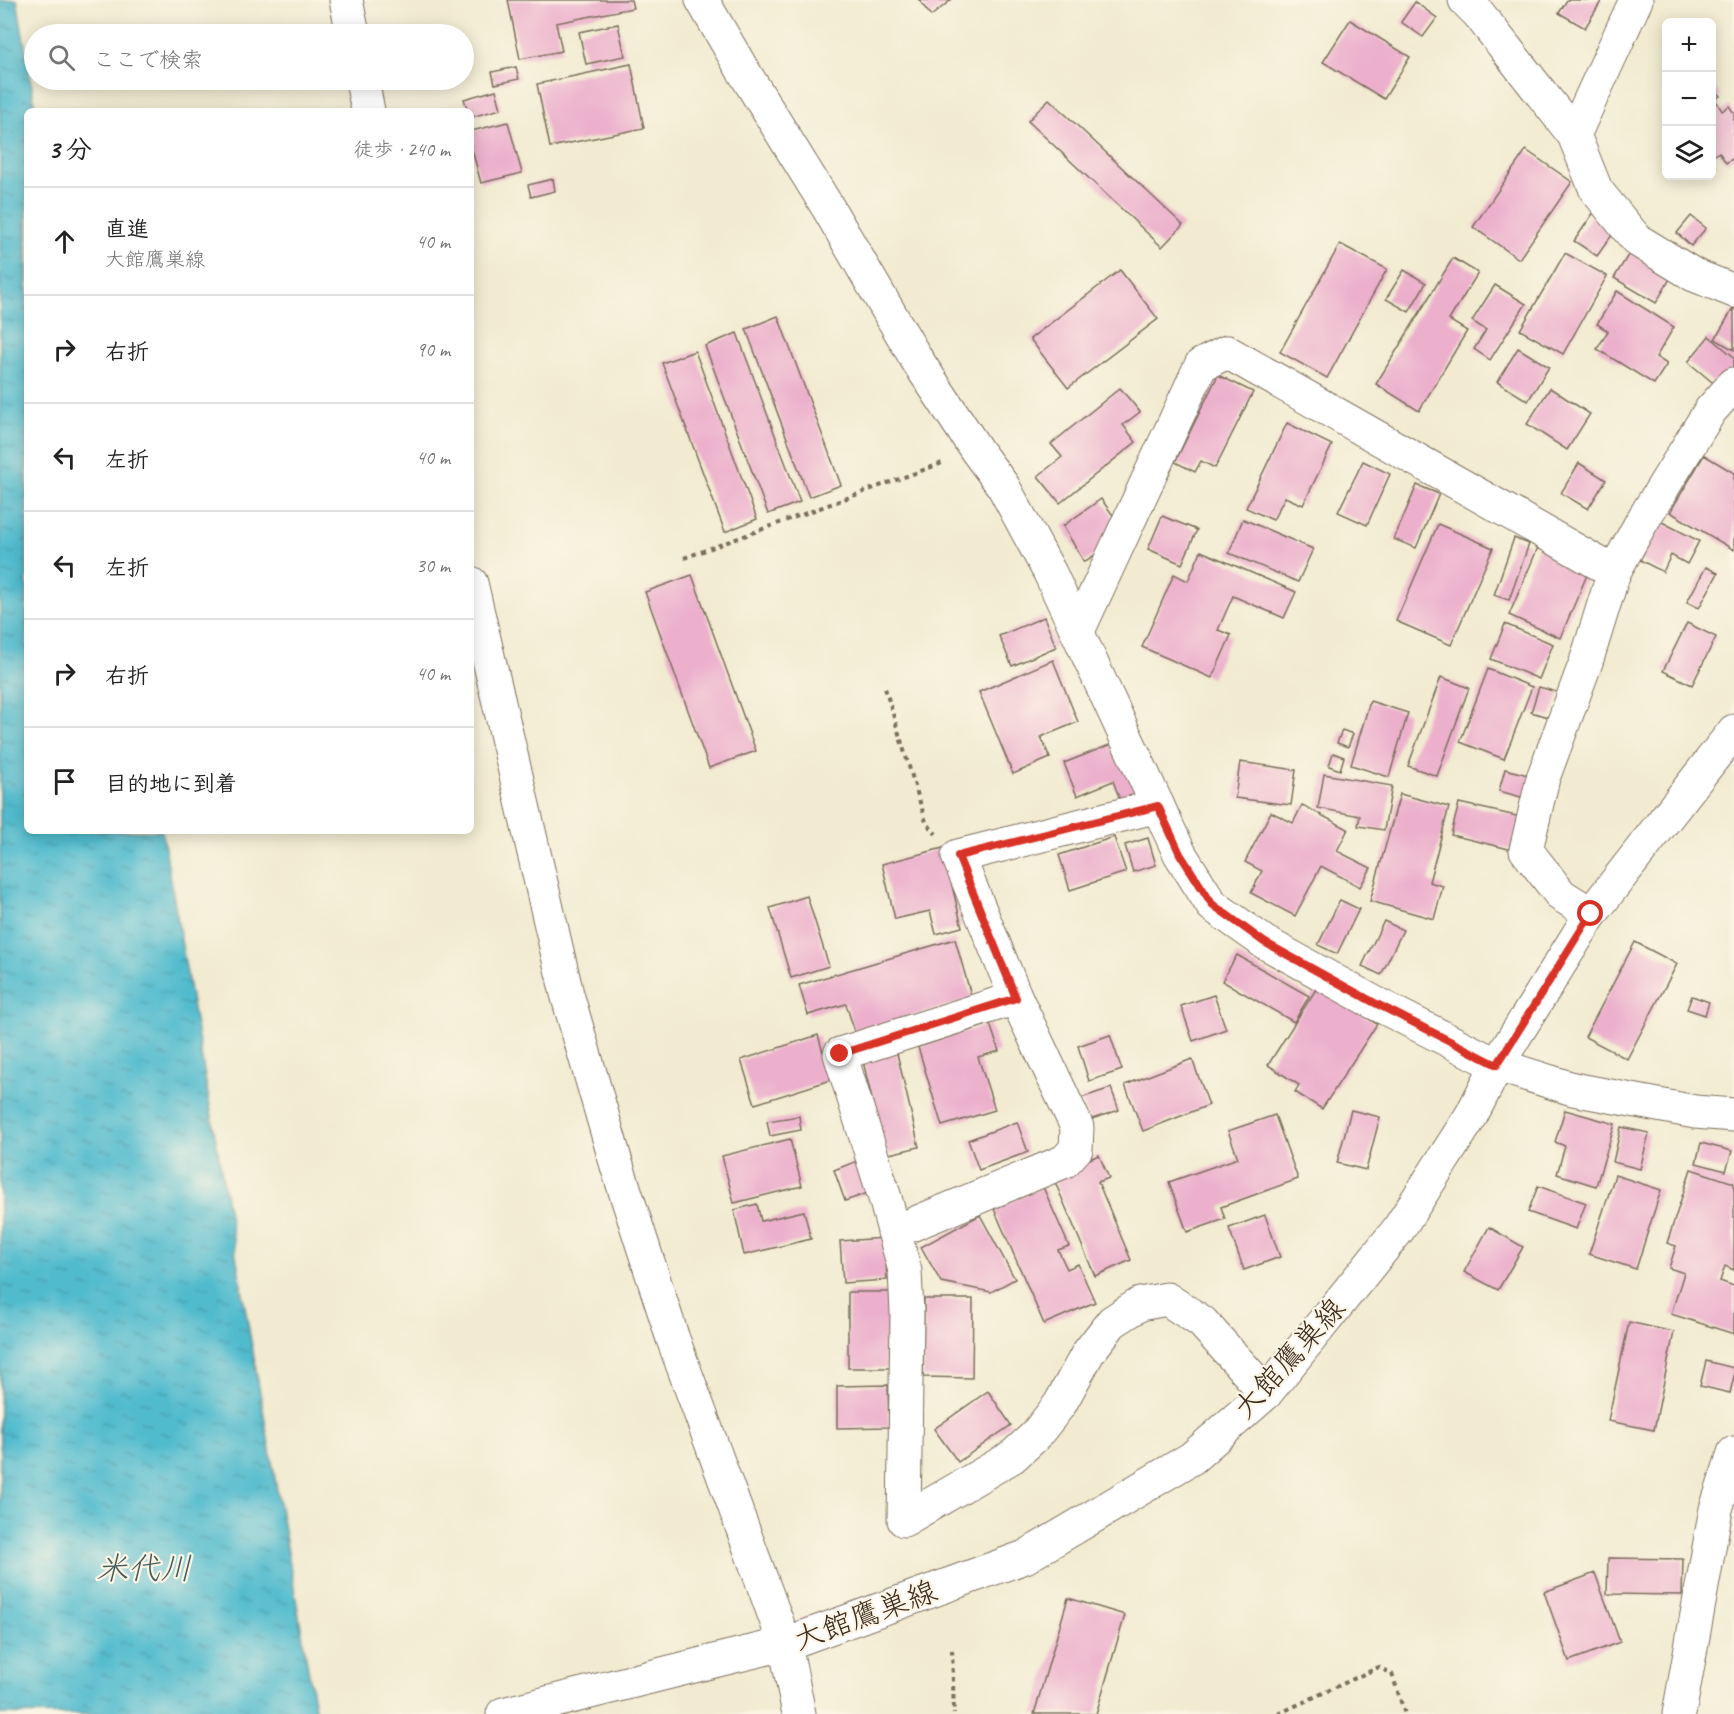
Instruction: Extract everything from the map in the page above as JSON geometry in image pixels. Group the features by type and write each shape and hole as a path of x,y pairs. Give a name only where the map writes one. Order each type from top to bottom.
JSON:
{"street":[{"path":"346,0 351,24"},
{"path":"702,0 917,360 1003,486 1050,573 1180,854 1212,904 1264,942 1373,1002 1497,1065 1573,1089 1695,1112 1734,1115"},
{"path":"1465,0 1478,13 1574,135 1596,190 1637,240 1694,275 1734,291"},
{"path":"1574,135 1636,0"},
{"path":"364,90 367,108"},
{"path":"1077,631 1201,365 1227,352 1614,572"},
{"path":"1591,914 1561,895 1526,850 1543,778 1586,662 1614,572 1641,523 1710,411 1734,384"},
{"path":"474,596 567,994 617,1166 673,1339 785,1644 799,1714"},
{"name":"大館鷹巣線","path":"503,1714 785,1644 1025,1557 1192,1458 1266,1393 1398,1230 1471,1116 1497,1065 1591,914 1734,731"},
{"path":"894,1232 1065,1161 1076,1149 1077,1127 1016,998 958,856 1158,806"},
{"path":"1016,998 840,1054 905,1271 907,1313 904,1520 1012,1457 1035,1436 1060,1404 1088,1353 1112,1322 1140,1304 1167,1299 1203,1322 1266,1393"},
{"path":"1679,1714 1716,1509 1734,1453"}],"path":[{"path":"684,558 977,451"},
{"path":"885,688 926,822 958,856"},
{"path":"951,1650 954,1714"},
{"path":"1278,1714 1379,1667 1392,1674 1405,1714"}],"water":[{"name":"米代川","path":"0,0 17,0 24,41 24,90 32,90 35,108 24,108 24,834 163,834 316,1714 0,1714"}],"building":[{"path":"508,0 631,0 633,8 556,23 562,51 520,59"},
{"path":"919,0 951,0 931,16"},
{"path":"1567,0 1602,0 1585,28 1559,13"},
{"path":"1415,2 1437,18 1423,37 1401,22"},
{"path":"1350,20 1410,57 1384,99 1323,62"},
{"path":"618,24 625,56 586,64 579,32"},
{"path":"631,64 644,128 550,147 537,84"},
{"path":"516,67 519,79 495,84 492,72"},
{"path":"496,90 501,109 474,116 474,108 467,108 464,99"},
{"path":"1049,99 1183,225 1162,247 1028,121"},
{"path":"1716,101 1722,111 1729,106 1734,113 1734,158 1726,163 1719,152 1716,154"},
{"path":"508,122 522,173 481,183 474,157 474,130"},
{"path":"1526,150 1572,182 1519,259 1473,227"},
{"path":"553,179 555,191 531,197 528,185"},
{"path":"1594,212 1617,228 1597,256 1574,241"},
{"path":"1691,216 1706,228 1691,246 1677,233"},
{"path":"1340,244 1387,269 1327,378 1280,352"},
{"path":"1630,252 1671,277 1656,303 1614,278"},
{"path":"1565,253 1607,276 1563,354 1520,330"},
{"path":"1453,258 1478,273 1449,320 1467,331 1419,411 1376,384"},
{"path":"1120,270 1158,319 1068,388 1030,339"},
{"path":"1404,270 1426,283 1409,312 1386,299"},
{"path":"1495,285 1526,304 1490,360 1474,349 1486,330 1472,321"},
{"path":"1617,291 1674,327 1656,357 1667,364 1654,384 1597,349 1608,331 1597,324"},
{"path":"1734,307 1734,350 1715,339"},
{"path":"778,316 841,485 809,497 746,329"},
{"path":"737,333 800,502 768,514 705,346"},
{"path":"1709,336 1734,357 1734,366 1717,386 1688,362"},
{"path":"1518,348 1549,367 1528,401 1497,382"},
{"path":"695,351 757,519 725,532 662,363"},
{"path":"1218,375 1253,392 1215,468 1201,461 1195,472 1175,462"},
{"path":"1120,388 1140,412 1123,425 1136,442 1060,503 1038,476 1062,457 1051,444"},
{"path":"1550,388 1590,414 1567,450 1527,424"},
{"path":"1287,423 1332,445 1303,505 1285,497 1273,520 1246,508"},
{"path":"1704,455 1734,473 1734,550 1670,512"},
{"path":"1363,461 1390,474 1367,525 1338,512"},
{"path":"1579,463 1606,480 1588,509 1561,493"},
{"path":"1417,485 1439,494 1416,548 1394,539"},
{"path":"1101,499 1118,522 1101,551 1084,562 1063,526"},
{"path":"1162,516 1197,530 1182,564 1148,549"},
{"path":"1243,519 1313,549 1298,582 1229,553"},
{"path":"1660,521 1699,541 1687,564 1671,555 1663,572 1640,560"},
{"path":"1438,524 1493,548 1451,645 1396,621"},
{"path":"1514,538 1529,544 1509,600 1494,595"},
{"path":"1539,545 1590,568 1560,638 1509,615"},
{"path":"1201,551 1296,592 1284,618 1233,596 1218,630 1231,635 1212,678 1142,647 1174,574 1188,581"},
{"path":"1706,567 1718,573 1699,608 1687,602"},
{"path":"692,575 756,751 709,768 645,592"},
{"path":"1044,617 1056,647 1012,666 999,636"},
{"path":"1687,623 1716,637 1692,685 1663,671"},
{"path":"1505,624 1553,644 1539,679 1491,659"},
{"path":"1053,660 1078,722 1041,737 1050,758 1013,774 979,692"},
{"path":"1488,669 1532,687 1504,759 1460,742"},
{"path":"1441,677 1469,688 1437,776 1408,766"},
{"path":"1539,687 1560,693 1551,718 1531,712"},
{"path":"1370,701 1408,713 1389,777 1351,765"},
{"path":"1342,730 1353,734 1348,747 1337,743"},
{"path":"1117,742 1140,798 1122,805 1113,781 1077,796 1064,763"},
{"path":"1333,753 1344,757 1340,770 1329,766"},
{"path":"1240,762 1296,770 1291,805 1235,798"},
{"path":"1505,769 1532,776 1525,798 1499,791"},
{"path":"1324,774 1392,786 1384,830 1358,826 1360,816 1318,808"},
{"path":"1400,794 1449,807 1429,882 1443,886 1434,919 1370,901"},
{"path":"1459,803 1521,817 1513,850 1451,835"},
{"path":"1302,805 1348,829 1337,851 1371,868 1360,887 1321,866 1295,916 1251,893 1262,871 1245,862 1271,812 1293,823"},
{"path":"1114,837 1126,872 1070,890 1059,855"},
{"path":"1148,838 1156,865 1133,872 1125,845"},
{"path":"943,848 962,927 936,934 930,911 895,919 882,864"},
{"path":"807,896 829,966 791,978 770,908"},
{"path":"1340,900 1359,909 1337,954 1318,945"},
{"path":"1384,921 1403,930 1381,975 1362,966"},
{"path":"955,939 972,999 855,1033 846,1004 808,1015 799,985"},
{"path":"1635,942 1677,964 1627,1059 1585,1037"},
{"path":"1237,955 1309,996 1294,1022 1222,981"},
{"path":"1318,986 1377,1024 1322,1109 1295,1092 1299,1085 1268,1065"},
{"path":"1214,995 1226,1029 1193,1041 1181,1006"},
{"path":"1692,996 1709,1002 1705,1015 1687,1009"},
{"path":"990,1024 999,1051 978,1057 995,1110 942,1126 918,1047"},
{"path":"818,1035 831,1080 755,1104 741,1060"},
{"path":"1110,1035 1122,1070 1089,1081 1078,1046"},
{"path":"897,1053 919,1147 885,1155 863,1061"},
{"path":"1192,1059 1209,1105 1143,1131 1125,1085"},
{"path":"1111,1088 1119,1110 1089,1120 1081,1098"},
{"path":"1351,1110 1380,1117 1366,1170 1337,1163"},
{"path":"1565,1110 1615,1124 1596,1186 1557,1174 1565,1146 1555,1142"},
{"path":"1275,1115 1298,1179 1221,1207 1225,1219 1187,1232 1169,1182 1238,1158 1228,1131"},
{"path":"799,1116 801,1130 770,1136 767,1121"},
{"path":"1017,1122 1028,1152 979,1170 968,1140"},
{"path":"1621,1127 1649,1133 1640,1169 1613,1162"},
{"path":"790,1139 802,1186 734,1203 722,1156"},
{"path":"1701,1143 1732,1151 1726,1171 1696,1163"},
{"path":"1099,1155 1109,1178 1098,1182 1131,1260 1095,1276 1052,1175"},
{"path":"860,1160 871,1192 845,1201 834,1170"},
{"path":"1691,1169 1734,1183 1734,1270 1725,1266 1720,1281 1734,1286 1734,1334 1671,1314 1684,1273 1669,1268 1676,1246 1667,1243"},
{"path":"1615,1175 1661,1190 1636,1269 1589,1254"},
{"path":"1538,1186 1586,1203 1576,1229 1528,1212"},
{"path":"1043,1187 1069,1246 1058,1250 1067,1269 1078,1264 1095,1302 1044,1324 994,1209"},
{"path":"757,1204 761,1221 804,1211 811,1239 744,1255 734,1210"},
{"path":"980,1215 1015,1279 991,1292 941,1282 921,1247"},
{"path":"1265,1215 1280,1257 1244,1270 1229,1228"},
{"path":"1489,1227 1523,1247 1498,1290 1464,1272"},
{"path":"885,1238 887,1280 843,1283 840,1241"},
{"path":"848,1292 891,1292 892,1368 848,1368"},
{"path":"924,1299 973,1299 972,1378 923,1377"},
{"path":"1629,1322 1674,1332 1654,1430 1608,1421"},
{"path":"1706,1361 1734,1368 1730,1393 1700,1386"},
{"path":"888,1385 889,1427 837,1428 837,1386"},
{"path":"988,1391 1011,1425 958,1462 934,1429"},
{"path":"1608,1558 1683,1559 1682,1595 1607,1594"},
{"path":"1595,1573 1620,1642 1569,1661 1544,1592"},
{"path":"1068,1598 1125,1615 1096,1714 1034,1714"}],"route":[{"path":"840,1054 1016,998 958,856 1158,806 1180,854 1212,904 1264,942 1373,1002 1497,1065 1591,914"}]}
